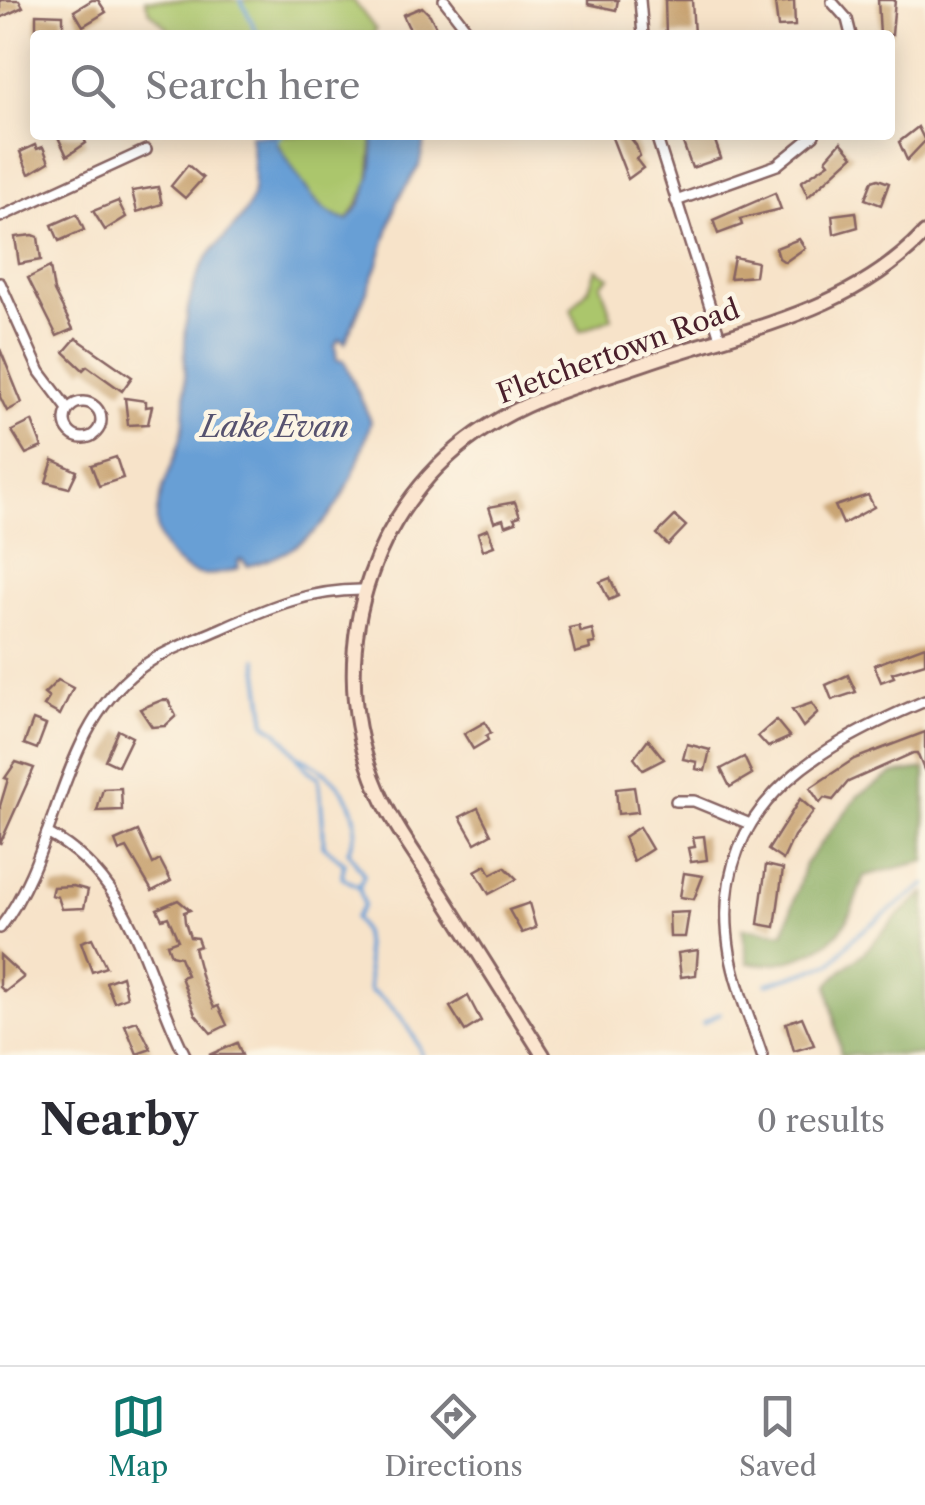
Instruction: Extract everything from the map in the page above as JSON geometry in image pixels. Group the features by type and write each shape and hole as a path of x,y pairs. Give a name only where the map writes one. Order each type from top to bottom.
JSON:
{"street":[{"path":"444,0 467,30"},
{"path":"640,0 643,30"},
{"path":"832,2 847,19 850,30"},
{"path":"658,140 720,338"},
{"path":"676,201 778,165 808,140"},
{"path":"0,216 146,150"},
{"name":"Fletchertown Road","path":"543,1055 415,855 374,781 353,692 354,636 386,536 409,501 447,458 483,430 526,406 808,311 852,292 892,265 925,233"},
{"path":"0,283 40,372 68,410 65,423 73,435 86,438 98,430 101,416 94,404 80,402 68,410"},
{"path":"0,928 47,833 92,725 114,693 142,667 298,596 366,590"},
{"path":"762,1055 736,980 728,934 730,885 750,824 786,778 819,752 925,700"},
{"path":"676,801 694,800 750,824"},
{"path":"47,833 88,858 109,883 185,1055"}],"green space":[{"path":"145,0 353,0 376,30 170,30 150,12"},
{"path":"275,140 373,140 369,184 348,220 324,209"},
{"path":"596,269 610,277 601,284 612,318 580,331 571,309 589,288"},
{"path":"925,769 925,861 864,876 842,928 812,952 786,961 748,963 742,928 784,933 805,864 858,796 892,774"},
{"path":"925,893 925,1055 841,1055 828,985"}],"water":[{"name":"Lake Evan","path":"251,140 275,140 324,209 348,220 369,180 373,140 425,140 419,166 397,201 377,267 345,343 340,339 335,345 337,360 344,361 371,421 344,494 331,514 297,546 248,566 238,561 239,568 231,571 199,574 176,562 163,546 157,529 157,511 181,439 186,327 193,289 205,260 248,207 254,181"}],"building":[{"path":"0,0 19,0 23,7 0,18"},
{"path":"98,0 106,12 83,26 74,11"},
{"path":"588,0 618,0 616,10 588,4"},
{"path":"665,0 692,0 694,30 666,30"},
{"path":"878,0 895,0 892,30 880,30"},
{"path":"794,1 795,26 778,27 775,3"},
{"path":"422,7 438,30 411,30 403,15"},
{"path":"36,14 63,15 63,30 36,30"},
{"path":"918,127 925,141 907,160 899,142"},
{"path":"59,140 84,140 86,143 67,156"},
{"path":"613,140 632,140 636,145 640,156 636,159 643,168 628,179"},
{"path":"682,140 715,140 721,158 692,168"},
{"path":"841,142 853,156 808,197 801,182 829,163 826,159"},
{"path":"35,145 37,149 43,147 49,162 29,174 20,152"},
{"path":"188,165 203,178 185,198 171,186"},
{"path":"872,181 889,183 881,205 865,199"},
{"path":"158,187 162,204 137,212 132,191"},
{"path":"775,193 781,209 740,219 742,225 718,234 713,220"},
{"path":"118,201 126,217 105,230 93,211"},
{"path":"856,212 858,227 834,234 832,215"},
{"path":"77,214 84,230 59,241 52,225"},
{"path":"15,237 38,237 41,260 19,264"},
{"path":"799,239 805,248 785,262 779,258 776,248"},
{"path":"734,257 757,262 755,276 730,278"},
{"path":"50,267 54,291 73,329 57,336 28,278"},
{"path":"76,338 132,377 122,391 87,366 83,370 64,352"},
{"path":"0,349 22,403 7,411 0,397"},
{"path":"125,398 146,401 146,407 152,406 148,424 128,425"},
{"path":"32,421 42,447 26,454 12,431"},
{"path":"116,457 123,478 99,486 91,465"},
{"path":"53,460 77,471 69,488 46,482"},
{"path":"868,495 874,507 843,524 835,506"},
{"path":"515,502 520,516 514,518 516,522 505,526 503,519 494,522 489,507"},
{"path":"675,516 686,526 668,545 657,534"},
{"path":"488,529 494,546 483,550 478,533"},
{"path":"610,578 618,596 609,600 600,582"},
{"path":"579,626 581,632 592,629 595,643 589,644 590,649 575,653 569,628"},
{"path":"925,646 925,663 892,673 894,677 881,682 874,665"},
{"path":"848,675 856,692 832,700 826,685"},
{"path":"58,680 73,688 60,715 44,706 49,698 44,694"},
{"path":"168,700 176,716 165,726 152,727 140,709"},
{"path":"812,703 818,713 803,727 792,710"},
{"path":"33,720 46,725 37,749 24,744"},
{"path":"776,720 790,737 768,747 758,736"},
{"path":"485,722 491,733 486,736 488,740 473,749 464,734"},
{"path":"118,730 132,737 118,766 105,760"},
{"path":"925,732 925,772 917,753 913,753 848,782 833,800 824,798 820,803 810,788 854,759"},
{"path":"648,739 664,759 643,770 634,758"},
{"path":"687,744 710,750 705,771 696,769 697,762 683,759"},
{"path":"744,757 752,774 730,787 721,769"},
{"path":"16,762 34,768 0,844 0,806 8,779 5,778"},
{"path":"634,787 638,812 618,814 616,789"},
{"path":"121,788 122,810 97,811 103,789"},
{"path":"800,799 814,811 794,836 783,860 768,850"},
{"path":"478,808 491,834 475,843 460,817"},
{"path":"639,827 652,849 633,861 624,837"},
{"path":"138,831 153,864 160,860 171,881 152,891 127,848 119,851 115,841"},
{"path":"704,836 707,860 691,862 688,848 695,847 693,837"},
{"path":"486,865 491,874 505,867 517,879 489,894 475,871"},
{"path":"766,865 783,869 775,927 758,924"},
{"path":"684,873 703,876 694,899 680,897"},
{"path":"53,887 88,890 84,908 62,909 58,897 51,895"},
{"path":"178,900 190,910 184,912 185,922 190,937 197,938 200,946 194,948 202,979 214,1008 218,1006 227,1025 211,1033 195,1014 181,977 187,975 180,957 171,955 167,944 178,940 168,917 162,919 157,909"},
{"path":"529,903 536,928 522,933 509,910"},
{"path":"689,912 685,937 670,937 669,913"},
{"path":"92,938 106,967 92,972 81,942"},
{"path":"698,950 696,975 681,977 678,953"},
{"path":"0,955 24,977 5,992 0,987"},
{"path":"122,976 127,997 114,1002 106,982"},
{"path":"468,996 481,1021 465,1031 450,1007"},
{"path":"802,1017 814,1045 794,1051 786,1023"},
{"path":"137,1021 151,1049 137,1054 125,1025"},
{"path":"237,1043 242,1055 209,1055"}],"waterway":[{"path":"241,0 256,30"},
{"path":"257,659 266,724 283,737 305,767 318,777 323,845 344,863 342,877 359,887 364,905 355,918 363,932 370,991 402,1019 422,1055"},
{"path":"300,757 336,783 352,808 354,836 348,851 364,875 359,887"},
{"path":"767,984 831,964 854,937 925,885"},
{"path":"703,1023 720,1013"}]}
